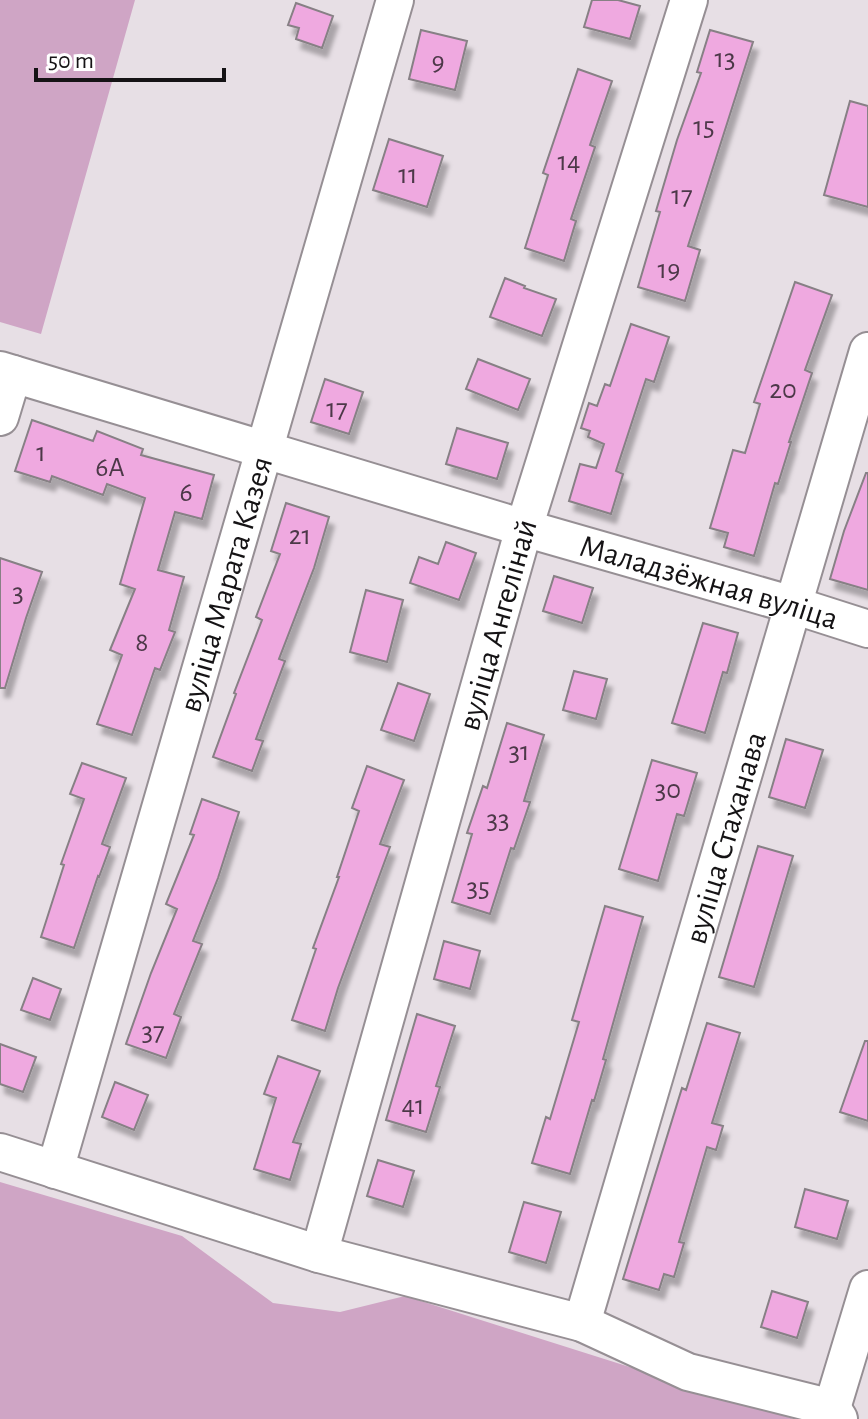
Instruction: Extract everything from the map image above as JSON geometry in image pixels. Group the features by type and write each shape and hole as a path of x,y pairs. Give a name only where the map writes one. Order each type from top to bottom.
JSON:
{"street":[{"name":"вуліца Марата Казея","path":"55,1170 395,0"},
{"name":"вуліца Ангелінай","path":"319,1254 524,528 689,0"},
{"name":"вуліца Стаханава","path":"582,1323 868,351"},
{"name":"Маладзёжная вуліца","path":"6,372 868,629"},
{"path":"0,417 6,372"},
{"path":"0,1152 319,1254 582,1323 688,1372 835,1413 868,1289"}],"shaded area":[{"path":"0,0 135,0 41,334 0,322"},
{"path":"0,1182 182,1236 273,1303 340,1312 405,1296 794,1419 0,1419"}],"building":[{"path":"592,0 618,0 640,6 630,39 584,27"},
{"path":"296,3 333,16 322,48 296,39 299,28 288,25"},
{"path":"421,30 467,41 455,90 409,79"},
{"path":"710,30 753,42 688,246 700,250 685,301 638,287 660,212 656,211 701,73 697,72"},
{"path":"578,69 612,81 590,145 595,147 571,219 576,221 564,261 525,248 548,175 543,173"},
{"path":"850,101 868,106 868,207 824,195"},
{"path":"389,139 443,156 427,207 373,190"},
{"path":"505,278 556,299 542,336 490,317"},
{"path":"795,282 832,295 805,370 812,373 754,556 724,547 728,533 710,528 733,450 745,453 760,404 754,402"},
{"path":"631,324 669,337 654,382 646,379 616,471 623,474 611,514 569,501 580,464 596,468 604,444 588,437 590,431 581,428 589,403 597,406 605,384 610,386"},
{"path":"478,359 530,379 518,410 466,389"},
{"path":"325,379 363,392 349,434 311,422"},
{"path":"32,420 93,441 97,431 143,449 141,455 214,475 202,519 175,512 158,570 184,577 169,630 175,632 160,670 155,668 132,735 97,724 122,655 110,650 135,589 120,584 145,498 107,484 103,495 52,476 50,482 15,471"},
{"path":"457,428 508,443 497,479 446,464"},
{"path":"868,473 868,590 830,579"},
{"path":"286,503 329,517 314,568 279,659 285,661 256,739 263,741 252,771 213,757 262,620 256,617 280,554 271,551"},
{"path":"446,542 476,553 459,600 410,583 419,557 438,564"},
{"path":"0,558 42,572 5,688 0,688"},
{"path":"554,576 593,588 582,623 543,611"},
{"path":"366,590 403,600 387,662 350,652"},
{"path":"703,623 738,633 705,733 672,723"},
{"path":"574,671 607,679 596,719 563,710"},
{"path":"398,683 430,694 414,741 381,730"},
{"path":"507,723 544,735 524,801 530,802 514,849 511,848 490,914 452,902 472,834 467,833 483,786 487,788"},
{"path":"786,739 823,750 805,808 769,797"},
{"path":"652,760 697,773 684,816 677,814 658,881 619,869"},
{"path":"82,763 126,778 102,844 110,847 74,948 41,937 64,865 61,864 84,799 70,794"},
{"path":"367,766 404,780 380,844 390,847 325,1031 292,1020 359,811 352,808"},
{"path":"202,799 239,812 193,941 202,944 174,1014 181,1017 166,1058 126,1044 177,909 166,904 194,835 190,834"},
{"path":"758,846 793,856 754,987 719,977"},
{"path":"605,906 643,917 603,1059 606,1060 570,1174 532,1163 546,1117 550,1119 579,1022 572,1020"},
{"path":"444,941 480,951 470,989 434,979"},
{"path":"33,978 61,989 50,1020 21,1010"},
{"path":"417,1014 455,1026 436,1086 440,1087 426,1132 386,1120"},
{"path":"707,1023 740,1033 712,1123 723,1126 716,1150 707,1147 679,1242 684,1243 674,1277 664,1274 659,1290 623,1279 682,1088 686,1090"},
{"path":"865,1041 868,1041 868,1121 840,1112"},
{"path":"0,1044 36,1057 23,1092 0,1084"},
{"path":"278,1056 320,1071 293,1142 301,1144 290,1180 254,1169 276,1098 264,1094"},
{"path":"115,1082 148,1095 134,1130 102,1117"},
{"path":"378,1160 414,1171 403,1207 367,1196"},
{"path":"805,1189 848,1201 837,1239 795,1227"},
{"path":"524,1202 561,1212 546,1263 509,1252"},
{"path":"772,1291 808,1302 797,1338 761,1327"}]}
